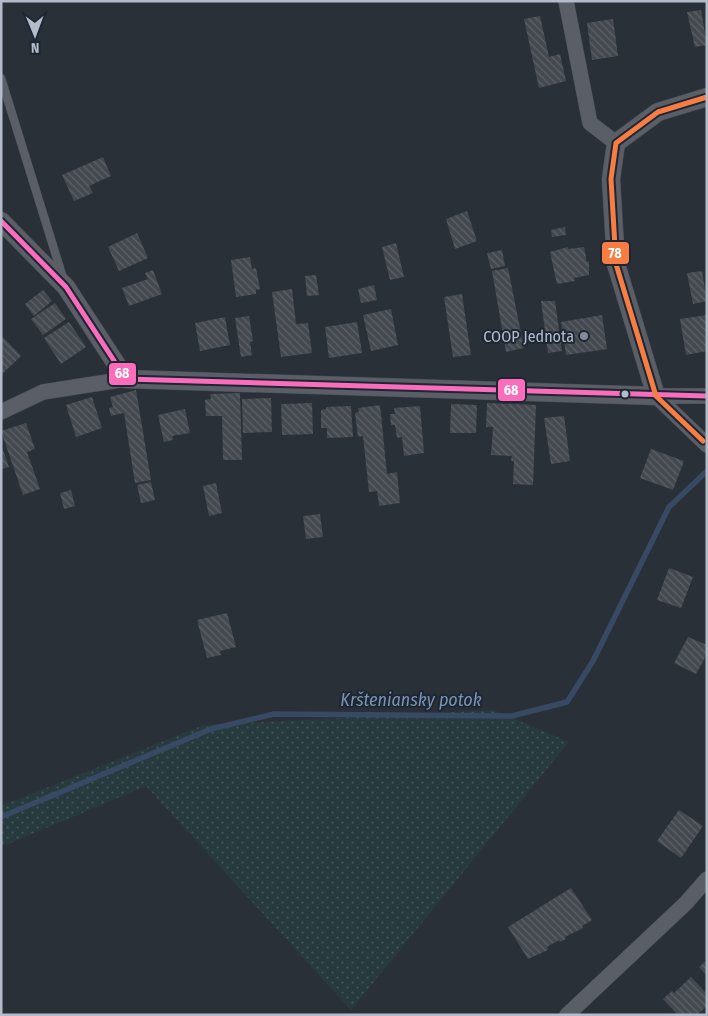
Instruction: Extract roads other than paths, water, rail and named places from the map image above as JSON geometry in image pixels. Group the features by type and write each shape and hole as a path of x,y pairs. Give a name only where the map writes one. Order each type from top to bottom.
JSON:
{"street":[{"path":"566,1 590,123 616,143"},
{"path":"707,97 658,112 616,143 611,179 616,264 656,396 707,445"},
{"path":"1,221 66,287 126,379"},
{"path":"1,412 43,392 126,379 707,396"},
{"path":"567,1015 686,903 707,879"}],"lane":[{"path":"1,78 66,287"}],"waterway":[{"name":"Kršteniansky potok","path":"1,817 211,729 274,714 512,716 567,702 593,661 669,507 707,471"}],"place":[{"name":"COOP Jednota","path":"584,336"}]}
